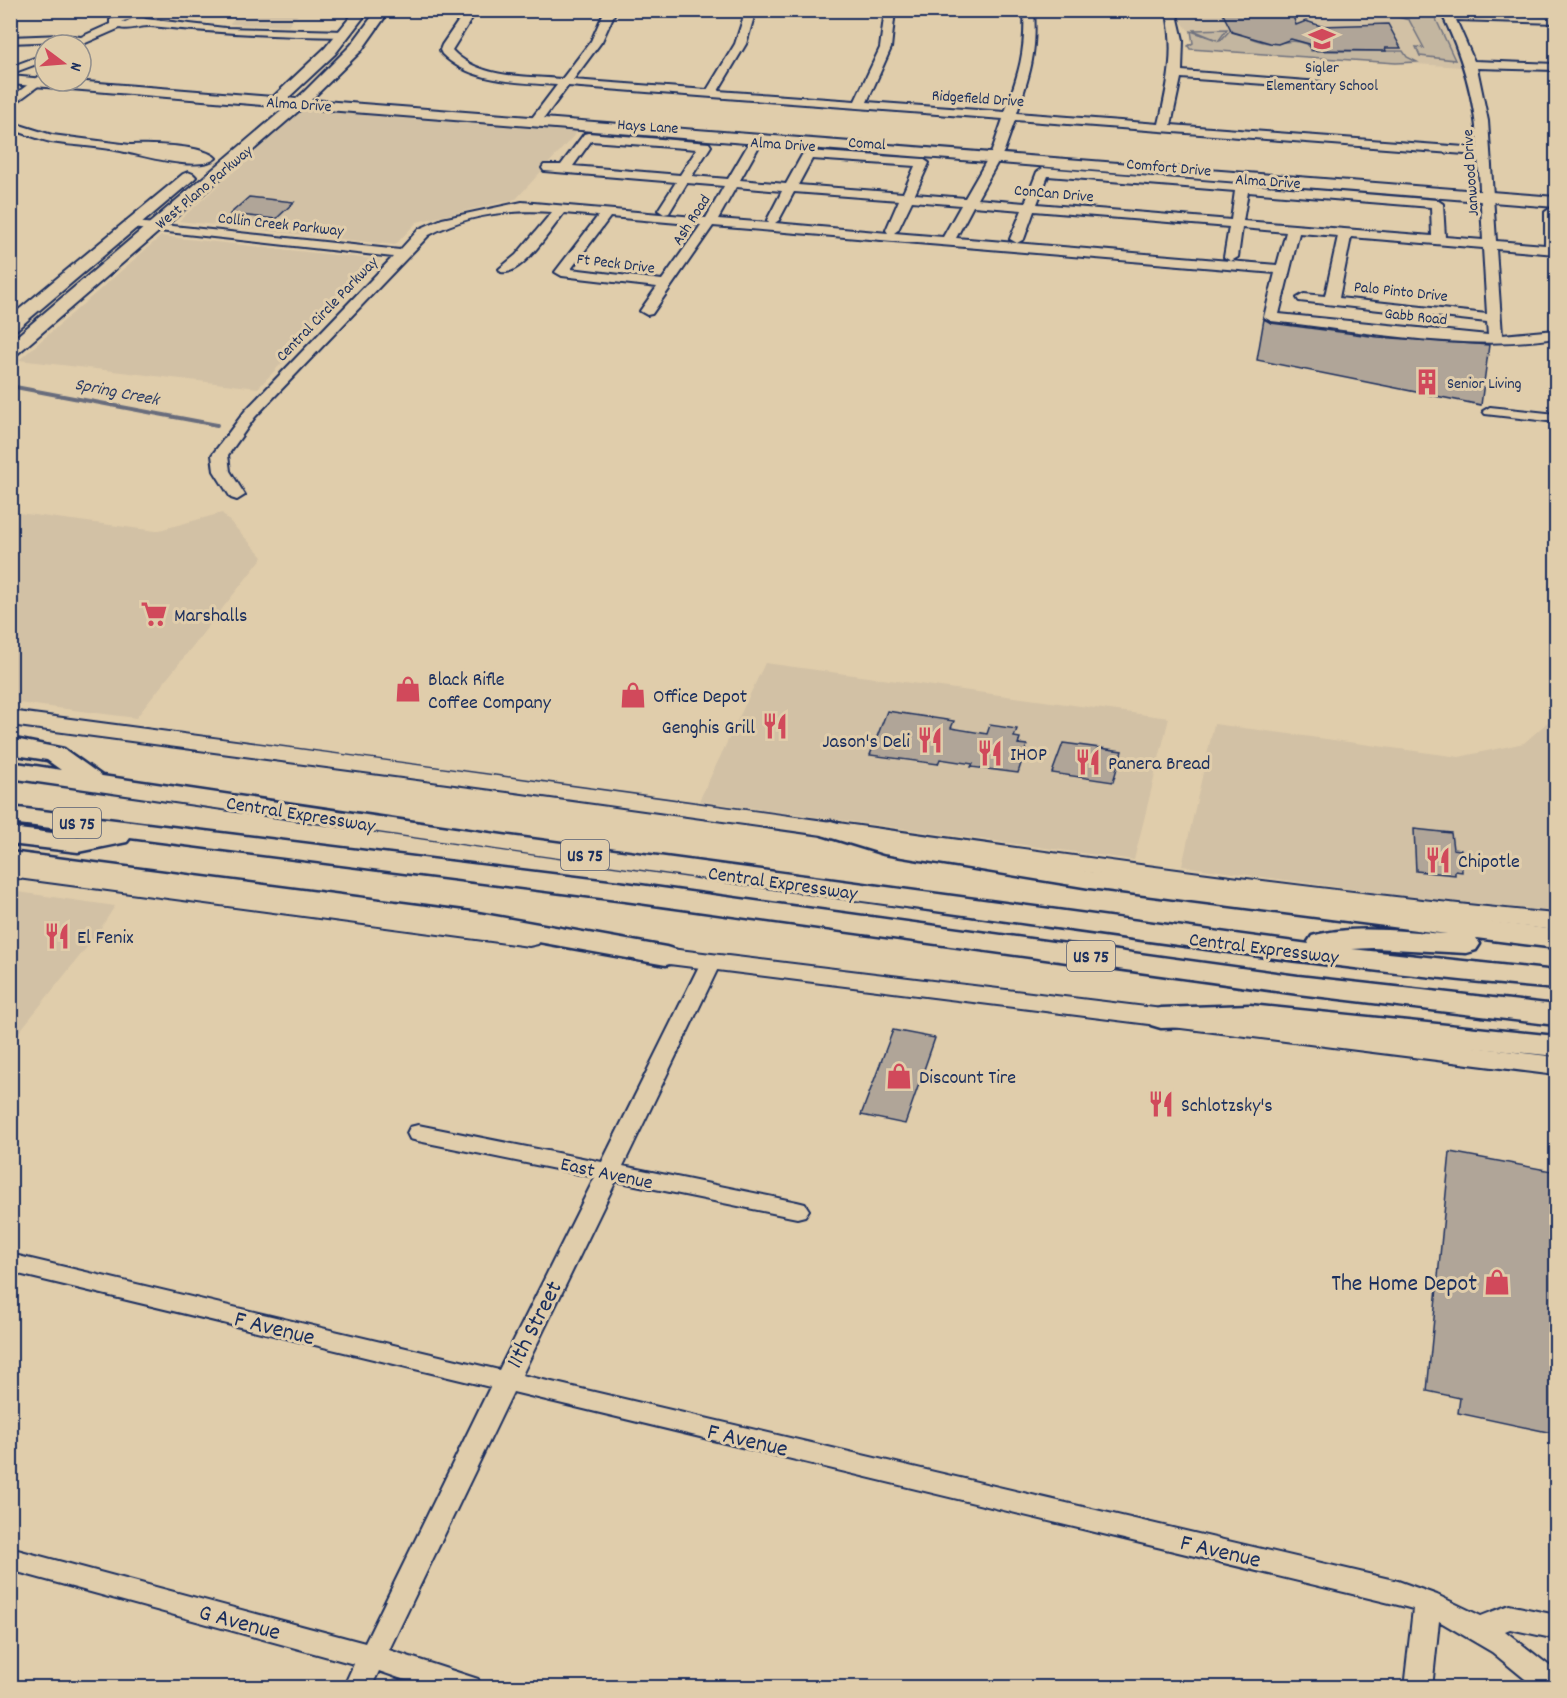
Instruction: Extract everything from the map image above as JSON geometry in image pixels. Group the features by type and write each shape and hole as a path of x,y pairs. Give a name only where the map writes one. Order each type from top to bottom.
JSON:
{"highway":[{"path":"10,746 55,754 94,781"},
{"name":"Central Expressway","path":"10,770 509,844 1261,947 1557,980"},
{"name":"Central Expressway","path":"10,815 625,892 1298,985 1557,1015"},
{"path":"831,829 884,846 1090,880 1557,939"},
{"path":"10,836 78,844 143,832"},
{"path":"10,860 472,921 666,956"},
{"path":"1261,947 1374,939 1557,947"},
{"path":"1161,1018 1251,1015 1557,1046"}],"main road":[{"path":"262,114 282,98 345,34 363,10"},
{"name":"West Plano Parkway","path":"11,349 304,99 367,36 384,10"},
{"path":"345,34 367,36"},
{"name":"Alma Drive","path":"13,75 33,77"},
{"name":"Alma Drive","path":"93,79 282,98"},
{"name":"Alma Drive","path":"93,82 996,155 1486,192 1557,193"},
{"name":"Alma Drive","path":"538,117 756,141 996,155"},
{"name":"West Plano Parkway","path":"10,326 223,147"},
{"name":"Alma Drive","path":"1486,192 1555,209"},
{"path":"10,718 831,829 1231,887 1557,922"},
{"path":"10,870 711,962 1557,1066"}],"street":[{"path":"139,20 151,10"},
{"name":"Ridgefield Drive","path":"472,10 446,50 448,54 470,68 504,78 1485,152"},
{"path":"538,117 594,46 607,24 611,10"},
{"path":"710,94 740,46 751,10"},
{"path":"859,105 872,80 888,38 890,10"},
{"path":"947,242 996,155 1027,67 1031,40 1029,10"},
{"path":"1164,128 1177,74 1176,24 1171,10"},
{"path":"1446,14 1557,20"},
{"name":"Janwood Drive","path":"1446,14 1469,64 1479,102 1485,152 1495,340"},
{"path":"93,36 117,25 114,22 117,19 225,30 345,34"},
{"path":"10,40 33,39"},
{"path":"13,75 33,64"},
{"path":"1469,64 1557,68"},
{"path":"1177,74 1320,85"},
{"path":"10,104 33,85"},
{"path":"10,125 50,138 130,149 136,153 197,160 210,158 232,161"},
{"name":"Hays Lane","path":"564,170 588,137 705,146 684,179"},
{"name":"Ash Road","path":"647,311 710,221 756,141"},
{"name":"Comal","path":"789,187 808,155 923,163 908,197"},
{"name":"ConCan Drive","path":"548,168 1554,250"},
{"name":"Comfort Drive","path":"1029,207 1043,172 1242,188 1437,204 1439,240"},
{"path":"664,210 684,179"},
{"path":"773,220 789,187"},
{"path":"1231,257 1242,188"},
{"path":"892,230 908,197"},
{"name":"Central Circle Parkway","path":"237,495 222,471 220,455 230,439 250,414 424,232 438,224 522,206 1284,270"},
{"path":"1017,238 1029,207"},
{"path":"506,269 521,258 561,209"},
{"path":"1554,250 1555,209"},
{"name":"Ft Peck Drive","path":"607,213 562,272 666,284"},
{"name":"Collin Creek Parkway","path":"131,224 403,254"},
{"path":"1284,270 1293,229"},
{"path":"1331,301 1345,233"},
{"name":"Gabb Road","path":"1284,270 1271,317 1495,340 1557,334"},
{"name":"Palo Pinto Drive","path":"1304,298 1494,319"},
{"path":"1490,411 1557,418"},
{"name":"11th Street","path":"357,1688 504,1382 610,1172 711,962"},
{"name":"East Avenue","path":"418,1133 796,1210"},
{"name":"F Avenue","path":"10,1263 504,1382 1365,1584 1427,1603 1480,1629 1518,1655 1556,1688"},
{"name":"G Avenue","path":"10,1559 372,1657 468,1688"},
{"path":"1418,1688 1427,1603"},
{"path":"1480,1629 1509,1617 1557,1627"}],"shaded area":[{"path":"241,11 301,11 288,26 230,24"},
{"name":"Sigler Elementary School","path":"1175,11 1438,11 1462,67 1189,49 1188,45 1192,42 1191,33"},
{"path":"1409,14 1434,15 1455,60 1420,56 1416,47 1424,48 1409,20 1398,17"},
{"path":"1227,29 1219,40 1231,29 1266,43 1301,42 1307,44 1311,51 1403,51 1407,57 1417,62 1396,63 1190,49 1188,46 1193,43 1191,31 1217,40 1193,30"},
{"path":"317,108 580,129 516,199 417,222 395,245 179,221 298,113"},
{"path":"161,236 381,260 258,388 19,360"},
{"path":"11,512 156,531 222,513 263,557 136,718 11,702"},
{"path":"765,663 1169,718 1134,860 699,801"},
{"path":"1556,715 1556,911 1461,904 1182,866 1214,724 1459,757 1524,743"},
{"path":"11,891 115,906 95,937 11,1042"}],"building":[{"name":"Sigler Elementary School","path":"1221,10 1291,10 1296,25 1306,21 1321,26 1388,24 1401,48 1385,48 1386,51 1312,50 1309,44 1291,39 1278,44 1270,43 1232,32"},
{"path":"249,197 294,202 276,219 230,214"},
{"name":"Senior Living","path":"1264,319 1271,323 1378,337 1489,345 1481,405 1257,360"},
{"path":"887,711 954,721 951,728 987,734 990,725 1017,729 1014,737 1020,738 1018,744 1027,745 1018,773 971,767 973,764 940,759 938,764 870,755"},
{"name":"Panera Bread","path":"1063,743 1122,751 1113,782 1052,773"},
{"name":"Chipotle","path":"1414,829 1451,833 1453,849 1461,850 1462,872 1455,871 1455,875 1416,871"},
{"name":"Discount Tire","path":"893,1030 935,1038 905,1124 861,1115"},
{"name":"The Home Depot","path":"1450,1152 1557,1172 1557,1434 1458,1413 1460,1398 1427,1391"}],"waterway":[{"name":"Spring Creek","path":"10,386 217,425"}],"place":[{"name":"Sigler Elementary School","path":"1322,39"},
{"name":"Senior Living","path":"1427,382"},
{"name":"Marshalls","path":"154,614"},
{"name":"Black Rifle Coffee Company","path":"408,689"},
{"name":"Office Depot","path":"633,695"},
{"name":"Genghis Grill","path":"775,726"},
{"name":"Jason's Deli","path":"930,740"},
{"name":"IHOP","path":"990,753"},
{"name":"Panera Bread","path":"1088,762"},
{"name":"Chipotle","path":"1438,860"},
{"name":"El Fenix","path":"57,936"},
{"name":"Discount Tire","path":"899,1076"},
{"name":"Schlotzsky's","path":"1161,1104"},
{"name":"The Home Depot","path":"1497,1282"}]}
